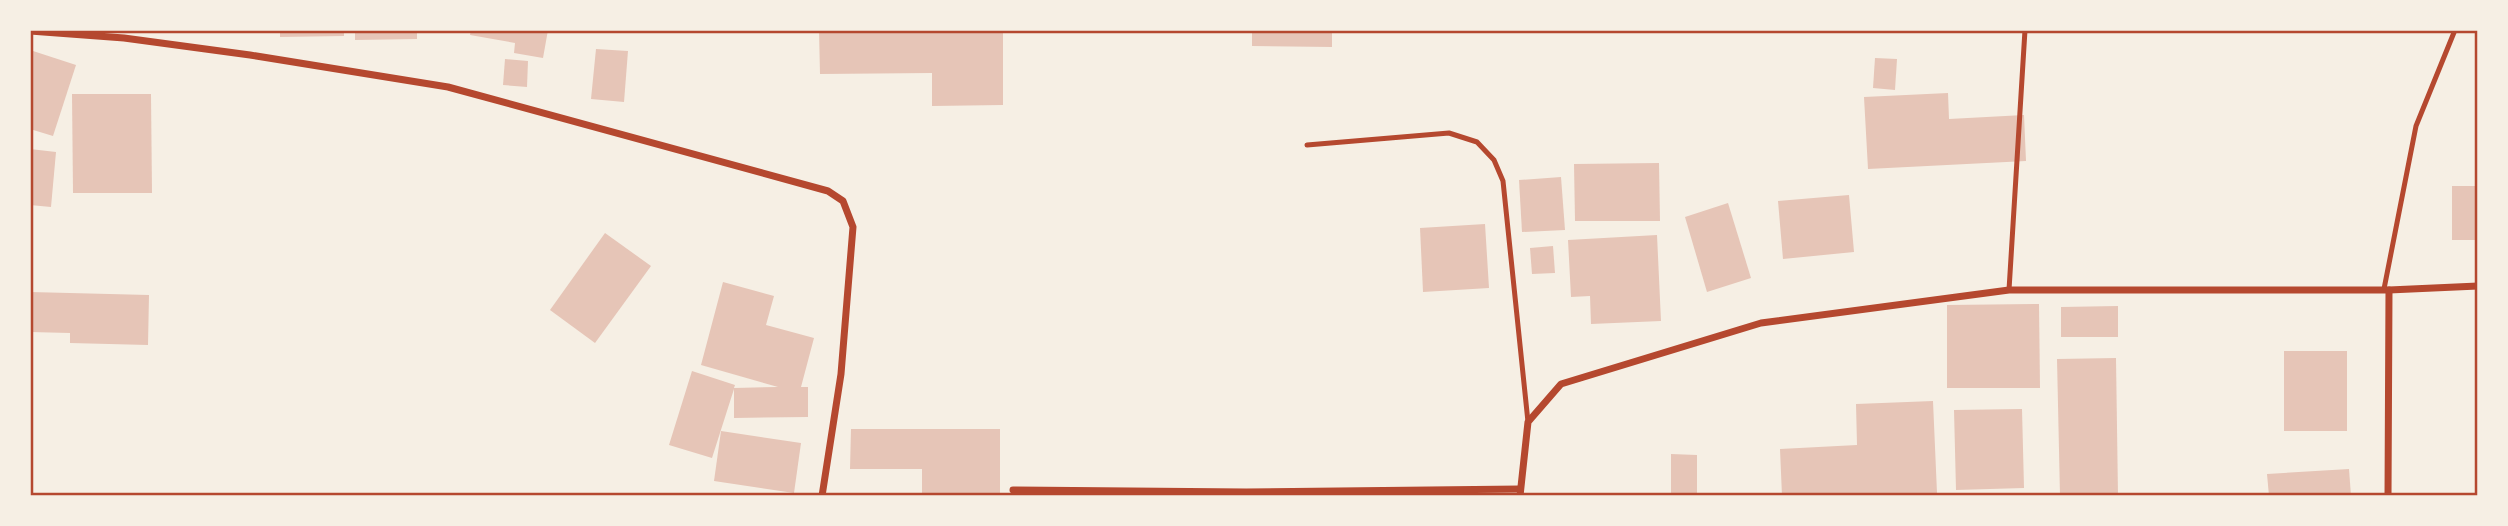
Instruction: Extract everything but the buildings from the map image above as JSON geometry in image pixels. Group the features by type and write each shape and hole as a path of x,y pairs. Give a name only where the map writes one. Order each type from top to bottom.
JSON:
{"street":[{"path":"30,31 124,38 448,87 828,191 843,201 853,227 841,374 822,496"},
{"path":"1013,490 1520,493 1528,422 1562,384 1761,323 2009,290 2386,289 2478,286"},
{"path":"2386,289 2388,496"}],"lane":[{"path":"2009,290 2025,30"},
{"path":"2386,289 2416,126 2455,30"},
{"path":"1307,145 1449,133 1477,142 1494,160 1503,181 1528,422"}]}
